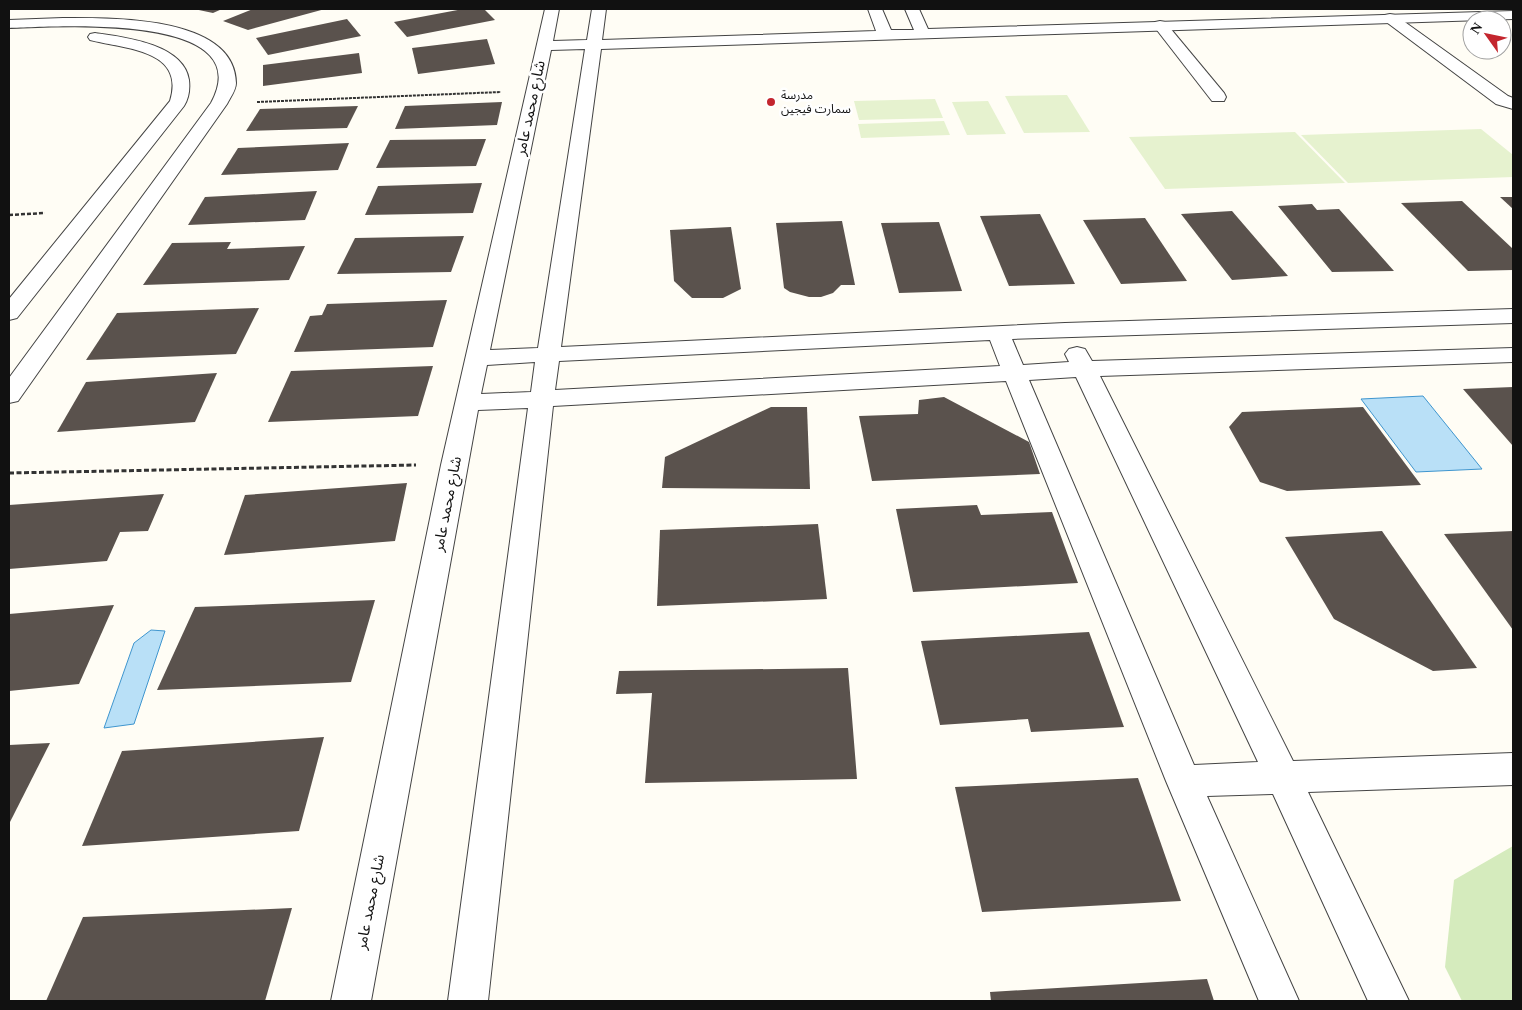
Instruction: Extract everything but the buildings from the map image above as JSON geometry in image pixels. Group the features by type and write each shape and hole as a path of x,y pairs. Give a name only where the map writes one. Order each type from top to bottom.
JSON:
{"street":[{"path":"877,13 885,35"},
{"path":"859,19 877,13 914,13 934,16"},
{"path":"914,13 923,34"},
{"path":"552,28 598,27 885,35 1513,15"},
{"path":"1390,18 1502,100 1513,104"},
{"path":"9,24 100,22 138,24 171,30 197,39 216,52 226,66 228,84 219,104 9,395"},
{"path":"1160,25 1218,97"},
{"path":"468,1001 542,398 598,27"},
{"name":"شارع محمد عامر","path":"351,1001 454,465 534,90 552,28"},
{"path":"9,37 91,36 140,45 159,53 172,62 180,74 182,87 178,102 167,118 9,313"},
{"path":"477,358 549,353 1065,330 1513,316"},
{"path":"1065,330 1283,778 1389,1001"},
{"path":"998,333 1183,781 1279,1001"},
{"path":"468,403 1084,369 1513,355"},
{"path":"1183,781 1513,769"}],"path":[{"path":"219,104 534,90"},
{"path":"9,473 454,465"}],"green space":[{"path":"1067,95 1090,132 1024,133 1005,96"},
{"path":"935,99 943,118 859,120 854,101"},
{"path":"988,101 1006,134 967,135 952,102"},
{"path":"944,121 950,135 861,138 858,124"},
{"path":"1481,129 1513,155 1513,177 1348,183 1301,135"},
{"path":"1295,132 1345,183 1165,189 1129,137"},
{"path":"1513,846 1513,1001 1462,1001 1445,967 1454,880"}],"water":[{"path":"1423,396 1482,469 1416,472 1361,399"},
{"path":"151,630 165,631 134,724 104,728 134,643"}],"place":[{"name":"مدرسة سمارت فيجين","path":"771,102"}]}
